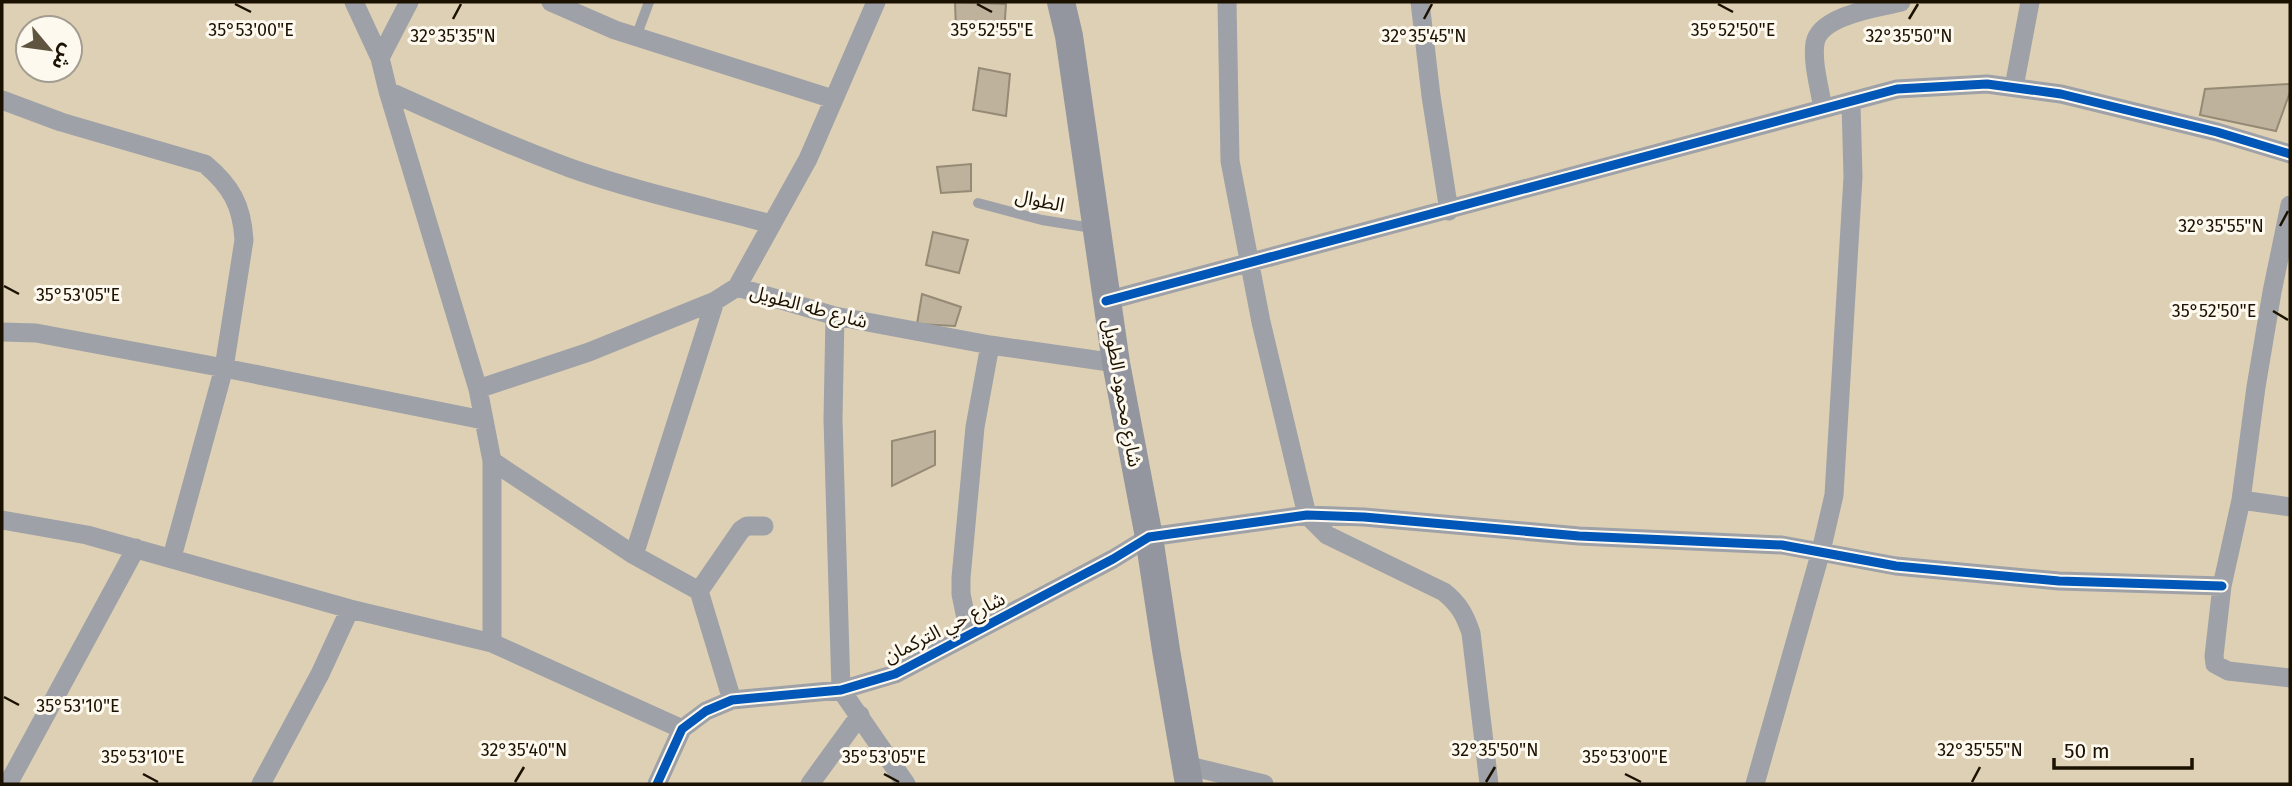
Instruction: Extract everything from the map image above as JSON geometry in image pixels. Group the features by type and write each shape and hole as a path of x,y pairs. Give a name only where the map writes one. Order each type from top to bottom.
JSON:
{"street":[{"path":"354,2 380,58 478,388 492,461 492,643"},
{"path":"380,58 409,2"},
{"path":"551,2 594,22 636,37 833,99"},
{"path":"737,287 807,159 876,2"},
{"name":"شارع محمود الطويل","path":"1061,2 1069,36 1116,363 1149,537 1187,774"},
{"path":"1227,2 1230,161 1261,322 1307,515 1327,535 1444,592 1456,601 1465,615 1471,633 1489,784"},
{"path":"1420,2 1449,211"},
{"path":"1823,110 1815,53 1815,43 1822,28 1849,15 1901,2"},
{"path":"2014,87 2030,2"},
{"path":"1106,301 1897,89 1987,84 2061,94 2217,132 2290,154"},
{"path":"388,91 507,144 572,168 624,185 771,224"},
{"path":"2,100 61,122 205,164 223,180 235,198 243,222 244,240 224,368 172,557"},
{"path":"1755,784 1832,510 1836,481 1853,177 1851,103"},
{"path":"2290,205 2268,319 2241,499 2222,586 2214,664 2228,671 2290,678"},
{"name":"شارع طه الطويل","path":"478,388 590,352 715,301 737,287 835,316 990,345 1116,363"},
{"path":"634,555 715,301"},
{"path":"835,316 833,419 841,690 906,784"},
{"path":"2,332 36,333 483,420"},
{"path":"969,633 961,594 961,578 975,426 990,345"},
{"path":"492,461 634,555 699,591 732,700"},
{"path":"2241,499 2290,507"},
{"path":"1149,537 1307,515 1364,517 1579,536 1770,544 1896,566 2023,578 2222,586"},
{"path":"2,520 87,535 350,609 492,643 682,729 657,784"},
{"path":"699,591 741,530 747,526 764,526"},
{"name":"شارع حي التركمان","path":"682,729 706,711 732,700 841,690 895,674 1113,559 1149,537"},
{"path":"8,784 136,548"},
{"path":"261,784 320,674 350,609"},
{"path":"810,784 860,715"},
{"path":"1187,774 1264,784"}],"lane":[{"path":"636,37 649,2"},
{"name":"الطوال","path":"978,203 1042,220 1096,229"}],"building":[{"path":"955,2 1006,4 1004,33 956,30"},
{"path":"979,68 1010,74 1006,116 973,110"},
{"path":"2290,84 2290,92 2276,131 2200,115 2205,89"},
{"path":"971,164 971,191 941,193 937,167"},
{"path":"933,232 968,240 959,273 926,265"},
{"path":"922,294 961,307 955,326 917,324"},
{"path":"935,431 935,465 892,486 892,441"}],"cycle path":[{"path":"1106,301 1897,89 1987,84 2061,94 2217,132 2290,154"},
{"path":"657,784 682,729 706,711 732,700 841,690 895,674 1113,559 1149,537 1307,515 1364,517 1579,536 1782,545 1896,566 2059,581 2222,586"}]}
